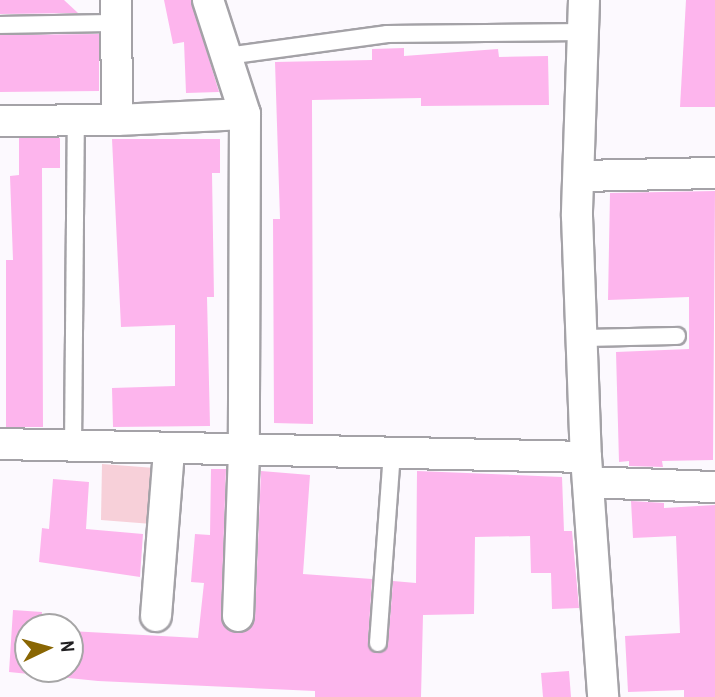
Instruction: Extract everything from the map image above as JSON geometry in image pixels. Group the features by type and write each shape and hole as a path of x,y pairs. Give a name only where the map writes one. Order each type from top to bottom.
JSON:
{"street":[{"path":"208,0 245,114 244,452 238,616"},
{"path":"584,0 581,176 577,216 587,470 603,697"},
{"path":"116,11 117,120"},
{"path":"0,121 117,120 245,114"},
{"path":"581,176 715,173"},
{"path":"0,444 392,454 587,470 715,487"},
{"path":"156,616 169,450"}],"lane":[{"path":"0,25 116,11"},
{"path":"227,56 387,34 584,32"},
{"path":"74,447 76,121"},
{"path":"582,338 677,337"},
{"path":"377,643 392,454"}],"shaded area":[{"path":"102,464 155,468 152,524 101,520"}],"building":[{"path":"0,0 64,0 78,13 0,14"},
{"path":"164,0 191,0 219,92 186,93 184,42 173,44"},
{"path":"686,0 715,0 715,107 680,107"},
{"path":"99,34 99,91 0,92 0,35"},
{"path":"404,48 404,56 498,49 499,57 548,56 549,105 421,106 421,98 312,100 313,424 274,423 273,219 280,219 275,62 372,60 372,49"},
{"path":"19,138 60,138 60,168 42,168 43,427 6,427 6,260 13,260 10,176 19,175"},
{"path":"112,139 220,139 220,173 212,173 214,297 207,297 210,426 113,427 112,388 175,386 175,325 121,327"},
{"path":"715,191 713,460 662,461 663,467 629,466 629,461 619,462 616,352 689,349 689,297 608,300 610,193"},
{"path":"211,469 226,469 221,615 229,631 247,631 255,617 261,471 310,475 303,574 372,579 368,642 373,652 383,652 388,644 393,581 416,583 417,471 562,477 564,531 572,531 579,608 552,609 551,573 531,573 530,536 475,537 474,614 423,615 421,697 315,697 315,691 84,680 84,632 198,638 204,583 191,582 195,534 210,535"},
{"path":"53,479 89,482 86,529 143,534 140,577 39,562 42,528 49,529"},
{"path":"631,501 664,503 664,508 715,505 715,697 684,697 684,690 628,692 625,636 680,633 676,536 633,538"},
{"path":"13,610 42,612 14,613 14,673 9,672"},
{"path":"569,671 571,697 543,697 541,673"}]}
